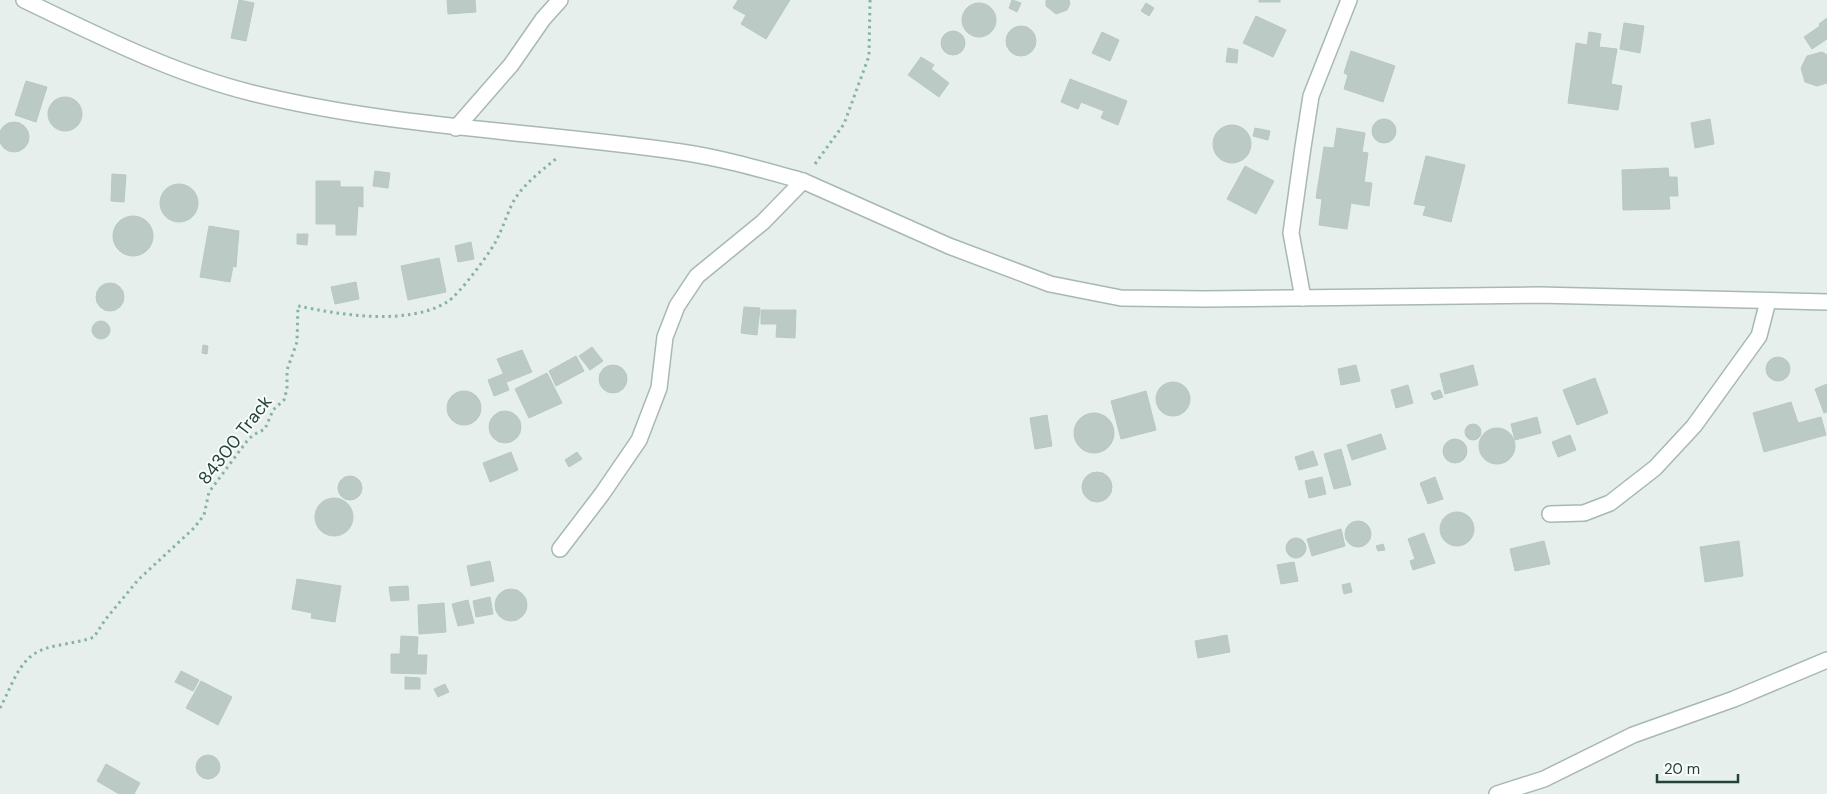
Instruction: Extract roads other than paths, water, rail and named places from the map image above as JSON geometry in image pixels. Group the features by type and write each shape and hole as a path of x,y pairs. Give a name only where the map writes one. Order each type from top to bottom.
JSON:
{"street":[{"path":"456,128 511,64 543,18 560,0"},
{"path":"1303,298 1291,233 1303,147 1311,96 1349,0"},
{"path":"34,2 178,71 252,93 340,111 456,128 682,152 803,181 949,246 1050,284 1121,298 1538,295 1827,302"},
{"path":"560,549 602,494 639,440 659,388 665,337 677,306 697,276 762,222 803,181"},
{"path":"1550,514 1584,513 1610,503 1655,468 1694,426 1759,336 1768,301"},
{"path":"1497,794 1544,779 1633,736 1734,699 1827,660"}]}
